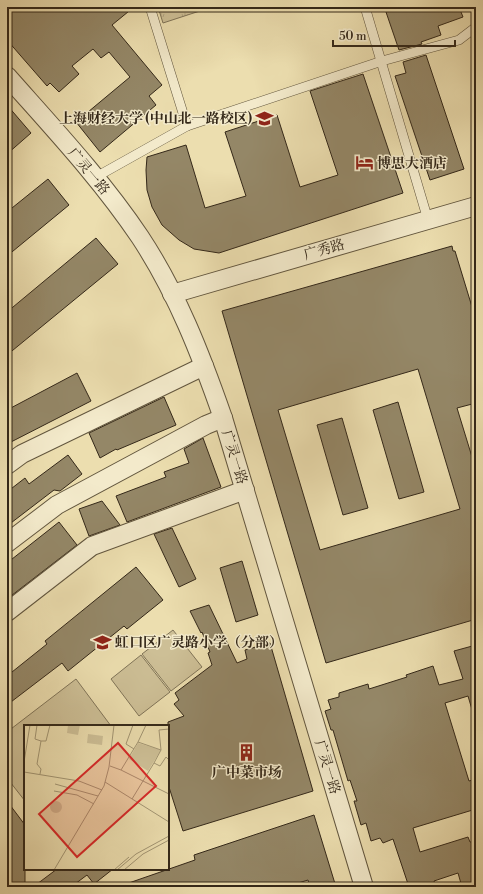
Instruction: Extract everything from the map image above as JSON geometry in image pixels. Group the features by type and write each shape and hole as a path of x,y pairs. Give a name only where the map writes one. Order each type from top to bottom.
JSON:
{"street":[{"name":"广灵一路","path":"7,76 96,177 140,238 172,294 188,326 223,418 364,887"},
{"name":"广秀路","path":"172,294 476,206"},
{"path":"7,466 22,454 204,366"},
{"path":"7,543 57,505 206,425 223,418"},
{"path":"7,612 92,546 245,490"}],"lane":[{"path":"150,7 187,126"},
{"path":"365,7 428,220"},
{"path":"96,177 187,126 382,61 459,40 476,27"}],"green space":[{"path":"158,7 212,7 163,23"},
{"path":"173,630 202,667 171,691 142,654"},
{"path":"141,655 170,692 139,716 111,679"},
{"path":"76,679 110,725 24,725 24,800 7,778 7,732"}],"building":[{"path":"7,7 134,7 112,25 162,85 149,96 156,105 100,152 76,122 130,77 109,52 101,58 93,49 72,66 79,74 59,92 50,83 47,86 7,40"},
{"path":"399,7 459,7 463,17 438,26 441,35 421,42 422,44 399,50 386,12"},
{"path":"426,55 464,169 430,180 395,76 406,73 403,62"},
{"name":"博思大酒店","path":"363,74 403,193 219,253 194,249 179,240 162,225 152,207 147,190 147,157 186,145 205,208 246,196 225,132 277,115 300,187 338,175 310,91"},
{"path":"7,105 31,133 7,154"},
{"path":"48,179 69,205 7,256 7,212"},
{"path":"96,238 118,264 7,355 7,312"},
{"path":"452,246 453,251 455,251 476,320 476,403 457,408 476,470 476,613 472,614 473,620 326,663 222,311","holes":["418,369 460,509 320,550 278,410"]},
{"path":"77,373 91,401 7,444 7,410"},
{"path":"164,397 176,425 117,450 116,449 100,458 89,433"},
{"path":"398,402 424,492 399,499 373,410"},
{"path":"342,418 368,508 343,515 317,425"},
{"path":"203,438 221,487 127,522 116,496 166,477 164,472 189,463 184,449"},
{"path":"68,455 82,474 60,491 54,490 7,526 7,492 25,478 29,484"},
{"path":"102,501 120,525 89,536 79,509"},
{"path":"59,522 77,545 7,599 7,563"},
{"path":"172,528 196,579 179,587 154,534"},
{"path":"242,561 258,615 236,622 220,568"},
{"path":"136,567 163,600 127,629 124,626 68,671 62,663 7,705 7,676 47,644 45,641"},
{"name":"广中菜市场","path":"209,605 237,663 247,659 245,650 270,643 313,791 183,831 169,787 168,722 184,716 174,704 179,700 175,693 212,665 208,653 210,652 202,632 201,633 190,611"},
{"path":"476,645 476,712 473,713 468,696 445,703 469,781 476,779 476,809 413,828 420,852 468,837 470,842 472,842 476,856 476,887 462,887 458,873 434,881 436,887 409,887 393,839 383,843 380,838 371,841 366,823 361,825 354,801 357,801 350,780 348,781 333,730 331,730 325,711 331,709 328,700 339,697 339,693 368,684 369,689 407,677 406,675 433,666 439,685 463,679 454,651"},
{"path":"7,801 24,824 25,887 7,887"},
{"path":"314,815 336,887 310,887 308,880 285,887 124,887 123,885 195,860 194,855"},
{"path":"56,870 112,870 94,884 87,875 71,887 33,887"}],"place":[{"name":"上海财经大学 (中山北一路校区)","path":"265,118"},
{"name":"博思大酒店","path":"364,163"},
{"name":"虹口区广灵路小学（分部）","path":"102,642"},
{"name":"广中菜市场","path":"247,752"}]}
